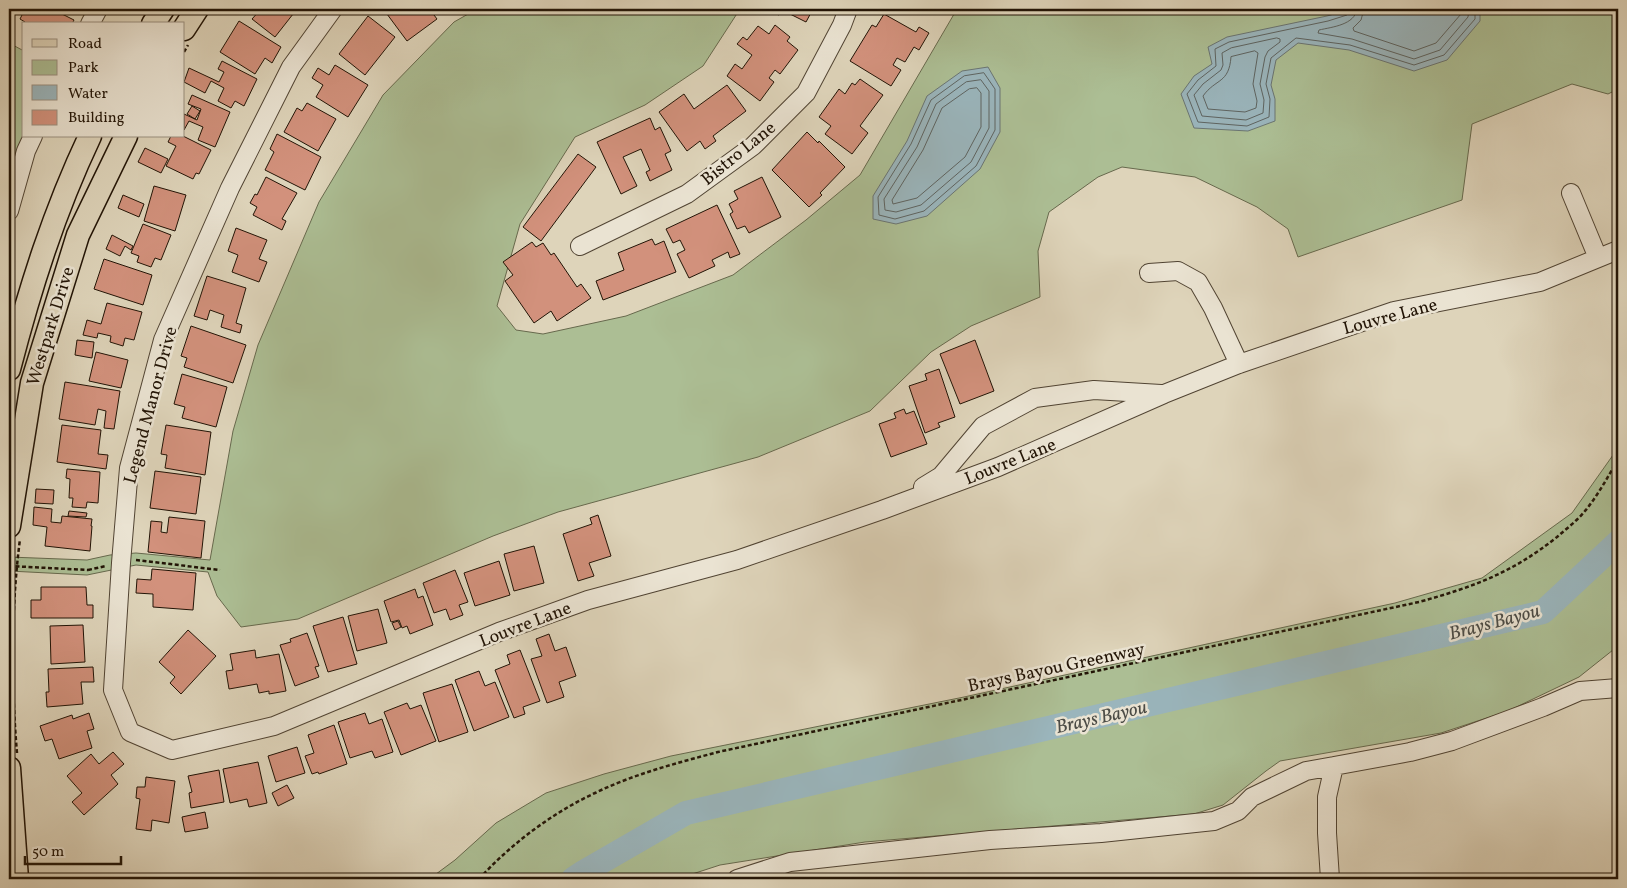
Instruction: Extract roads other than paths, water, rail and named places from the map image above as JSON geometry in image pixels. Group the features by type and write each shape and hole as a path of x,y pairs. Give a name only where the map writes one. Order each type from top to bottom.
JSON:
{"main road":[{"path":"154,22 163,9"},
{"path":"185,27 197,9"},
{"name":"Westpark Drive","path":"9,369 30,291 70,179 89,138"},
{"name":"Westpark Drive","path":"15,529 32,383 78,234 125,138"},
{"path":"13,763 17,879"}],"street":[{"path":"91,22 98,9"},
{"name":"Legend Manor Drive","path":"172,750 130,732 113,690 129,468 162,340 230,188 291,67 334,9"},
{"name":"Bistro Lane","path":"580,246 687,194 753,146 806,93 842,26 848,9"},
{"path":"9,210 26,151 32,138"},
{"path":"1571,193 1598,258"},
{"name":"Louvre Lane","path":"172,750 274,726 499,632 580,603 737,560 882,510 998,467 1164,394 1239,364 1394,311 1540,282 1618,250"},
{"path":"1149,273 1178,271 1198,282 1213,308 1239,364"},
{"name":"Louvre Lane","path":"882,510 941,476 983,426 1035,398 1094,390 1164,394"},
{"path":"737,879 790,862 990,840 1101,833 1214,821 1238,811 1252,797 1306,771 1410,752 1452,741 1580,691 1618,688"},
{"path":"1330,879 1327,798 1334,766"}],"water":[{"path":"1353,9 1480,9 1480,21 1447,60 1414,71 1349,50 1298,43 1276,60 1271,85 1275,99 1275,121 1248,131 1194,128 1181,94 1194,76 1212,64 1208,47 1227,37"},
{"path":"988,67 1000,88 1000,132 980,169 927,216 896,224 873,219 873,196 907,141 927,96 962,71"}],"waterway":[{"name":"Brays Bayou","path":"573,879 686,813 1543,612 1618,542"}]}
